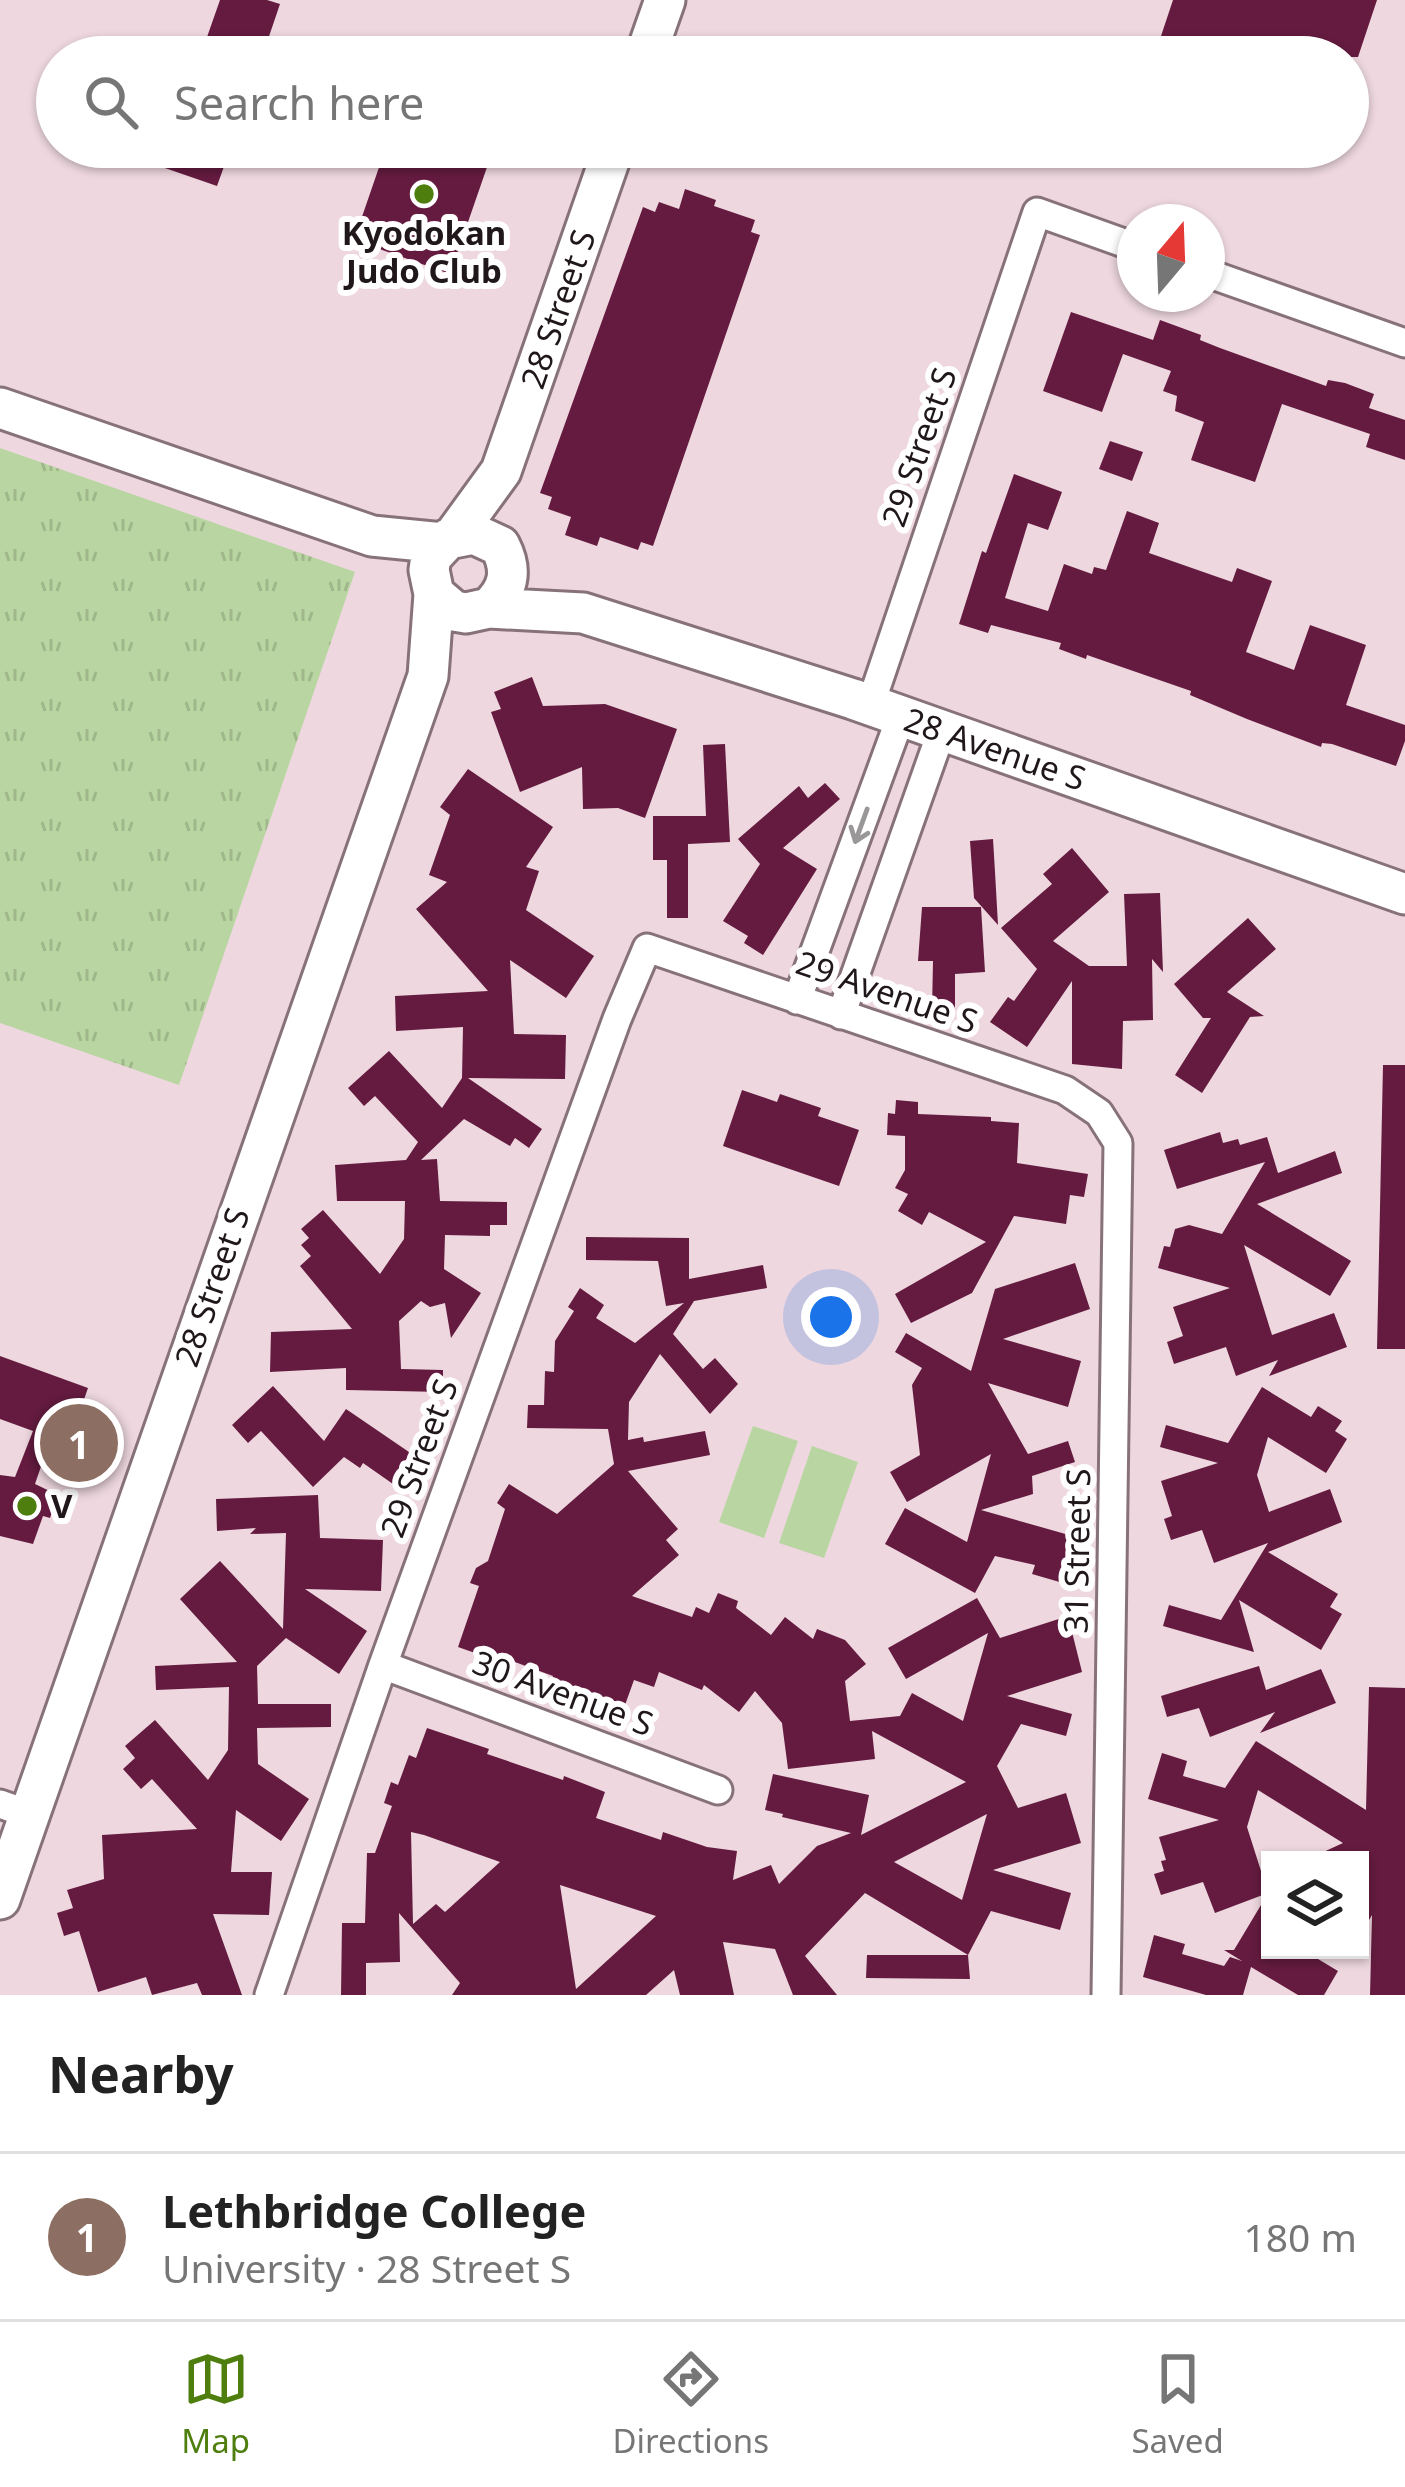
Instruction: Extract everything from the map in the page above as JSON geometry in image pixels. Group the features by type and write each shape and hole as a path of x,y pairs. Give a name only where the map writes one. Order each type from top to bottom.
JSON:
{"street":[{"path":"652,36 665,0"},
{"name":"28 Street S","path":"501,471 607,168"},
{"name":"29 Street S","path":"797,1000 1037,212 1117,241"},
{"path":"1225,279 1405,344"},
{"path":"0,408 373,536 448,540 474,533 583,613"},
{"path":"428,676 431,557 501,471"},
{"path":"428,676 507,585 501,471"},
{"path":"373,536 454,611 583,613"},
{"name":"28 Avenue S","path":"583,613 942,730 1405,894"},
{"name":"28 Street S","path":"0,1899 14,1809 428,676"},
{"path":"841,1015 942,730"},
{"name":"29 Street S","path":"269,1995 382,1665 646,949"},
{"name":"29 Avenue S","path":"646,949 1065,1090 1100,1113"},
{"name":"31 Street S","path":"1100,1113 1118,1143 1106,1995"},
{"name":"30 Avenue S","path":"382,1665 718,1790"}],"green space":[{"path":"0,448 355,572 179,1085 0,1023"},
{"path":"753,1426 798,1441 764,1538 719,1522"},
{"path":"812,1446 858,1462 824,1558 779,1543"}],"building":[{"path":"220,0 280,4 269,36 207,36"},
{"path":"1173,0 1377,0 1365,36 1161,36"},
{"path":"165,168 223,168 217,186"},
{"name":"Kyodokan Judo Club","path":"379,168 487,168 450,274 354,240"},
{"path":"685,189 716,200 714,206 755,220 751,232 760,235 653,546 641,542 638,550 600,537 597,546 565,535 571,517 548,509 552,497 540,493 643,207 655,212 659,202 679,209"},
{"path":"1071,312 1153,340 1160,320 1201,335 1200,340 1220,348 1326,386 1328,380 1374,394 1369,408 1405,420 1405,460 1366,447 1370,434 1282,404 1255,482 1191,460 1204,422 1175,411 1177,396 1163,391 1171,371 1123,354 1102,412 1043,391"},
{"path":"1110,441 1143,452 1132,481 1099,469"},
{"path":"1014,474 1062,492 1048,530 1028,523 1005,598 1048,611 1064,564 1092,574 1094,567 1106,570 1127,511 1159,523 1149,553 1232,582 1237,568 1272,581 1246,652 1294,670 1310,625 1366,645 1346,705 1405,725 1396,766 1332,744 1321,747 1190,695 1191,691 1059,649 1061,643 991,625 988,633 959,624"},
{"path":"532,677 543,706 605,704 677,729 645,818 618,808 583,809 582,767 520,792 491,712 501,709 494,692"},
{"path":"725,744 730,842 688,844 688,918 667,918 667,860 653,860 653,816 706,816 703,745"},
{"path":"468,769 553,827 526,867 539,871 526,910 594,956 566,998 510,960 514,1034 566,1035 565,1079 468,1078 542,1129 529,1148 515,1138 510,1146 464,1119 421,1160 437,1159 440,1201 507,1202 507,1225 490,1225 490,1236 445,1235 444,1269 481,1293 451,1338 445,1303 430,1307 421,1301 399,1321 401,1369 443,1370 443,1392 346,1390 346,1368 270,1372 271,1332 352,1329 300,1266 311,1256 301,1245 309,1238 301,1229 323,1210 380,1274 404,1239 405,1201 337,1201 335,1165 406,1160 418,1142 375,1096 364,1106 348,1088 389,1051 442,1108 462,1078 463,1027 396,1031 395,996 488,991 416,909 447,882 429,875 450,815 440,807"},
{"path":"825,783 840,799 783,848 817,869 763,955 744,943 748,936 723,921 760,864 738,839 799,786 808,798"},
{"path":"993,839 998,925 974,898 970,841"},
{"path":"1072,848 1109,892 1053,941 1089,966 1127,966 1124,894 1160,893 1163,972 1152,959 1153,1020 1123,1021 1122,1069 1072,1064 1072,981 1027,1047 990,1022 1008,997 1014,1001 1037,969 1001,928 1052,884 1043,874"},
{"path":"922,907 981,907 985,972 955,974 955,1010 932,1010 933,961 918,961"},
{"path":"1248,918 1276,949 1227,992 1264,1016 1250,1017 1202,1093 1175,1075 1211,1018 1203,1018 1174,984"},
{"path":"1383,1065 1405,1065 1405,1349 1377,1349"},
{"path":"742,1090 777,1102 780,1094 821,1108 818,1116 859,1130 839,1186 723,1146"},
{"path":"896,1100 918,1102 918,1114 1019,1123 1017,1163 1088,1174 1084,1197 1070,1195 1066,1224 1014,1216 972,1293 911,1323 895,1294 986,1242 929,1212 922,1225 898,1211 908,1194 895,1188 905,1170 905,1136 887,1135 888,1113 895,1114"},
{"path":"1220,1132 1223,1143 1238,1139 1240,1145 1267,1137 1278,1173 1335,1151 1342,1173 1257,1204 1351,1261 1330,1296 1244,1245 1272,1335 1334,1313 1347,1347 1269,1376 1278,1360 1236,1376 1226,1347 1174,1364 1167,1342 1183,1336 1173,1307 1230,1288 1158,1268 1164,1246 1170,1247 1175,1229 1189,1225 1222,1234 1265,1162 1177,1189 1164,1150"},
{"path":"586,1237 689,1238 689,1279 763,1265 767,1288 694,1301 673,1334 703,1369 715,1358 738,1384 710,1414 660,1354 629,1402 628,1440 643,1437 644,1442 705,1431 710,1455 628,1471 678,1529 666,1540 679,1555 632,1596 692,1617 696,1607 709,1613 718,1593 738,1601 736,1608 771,1635 785,1617 813,1639 817,1629 845,1640 866,1664 845,1681 850,1721 900,1716 912,1693 963,1721 988,1633 906,1679 888,1648 977,1598 1000,1638 1068,1616 1082,1672 1007,1696 1072,1714 1066,1736 1021,1724 997,1766 1018,1808 1066,1793 1081,1843 993,1870 1071,1893 1060,1930 991,1911 968,1955 865,1893 805,1956 837,1995 793,1995 775,1949 723,1942 734,1995 680,1995 674,1970 646,1995 452,1995 460,1983 399,1913 400,1962 366,1963 366,1995 341,1995 342,1923 365,1923 367,1853 375,1853 392,1806 384,1803 391,1782 398,1785 409,1755 416,1758 427,1728 489,1749 487,1754 605,1792 596,1818 661,1840 663,1832 737,1851 733,1880 771,1865 779,1884 817,1846 851,1833 765,1810 773,1774 869,1795 861,1835 966,1782 872,1731 875,1759 788,1769 782,1723 755,1691 739,1712 704,1685 702,1690 659,1672 654,1687 634,1680 625,1705 579,1689 577,1695 550,1685 553,1676 458,1647 479,1586 470,1583 476,1568 488,1561 505,1509 497,1503 509,1484 557,1514 614,1464 608,1429 527,1428 528,1405 544,1405 545,1371 554,1372 555,1341 574,1311 568,1307 580,1288 604,1305 596,1318 635,1343 684,1303 666,1306 658,1261 586,1260","holes":["987,1814 962,1900 894,1862","411,1832 500,1862 445,1912 436,1904 413,1924","560,1885 656,1916 576,1989"]},
{"path":"1075,1263 1090,1309 1003,1339 1081,1361 1068,1407 988,1383 1028,1454 1068,1441 1075,1462 1032,1476 1033,1494 981,1510 1076,1537 1063,1583 1032,1574 1035,1565 995,1556 975,1593 885,1544 905,1508 967,1542 991,1454 907,1502 890,1472 920,1455 912,1385 922,1368 895,1352 906,1333 971,1371 995,1289"},
{"path":"0,1356 88,1388 75,1442 51,1437 35,1484 58,1495 50,1518 43,1516 33,1544 0,1536 0,1475 15,1477 33,1431 0,1419"},
{"path":"273,1386 324,1441 346,1409 428,1465 415,1484 401,1474 393,1484 363,1463 360,1468 344,1457 313,1487 261,1431 248,1443 232,1425"},
{"path":"1262,1387 1311,1417 1318,1406 1342,1421 1335,1431 1347,1439 1326,1473 1268,1437 1257,1475 1269,1512 1330,1489 1342,1522 1268,1552 1338,1594 1330,1607 1342,1614 1321,1650 1239,1600 1254,1652 1163,1626 1169,1605 1221,1620 1268,1543 1214,1563 1202,1530 1171,1540 1164,1519 1172,1516 1161,1481 1218,1463 1160,1447 1166,1425 1228,1443"},
{"path":"318,1495 320,1538 383,1540 381,1591 305,1589 367,1631 339,1674 286,1638 257,1666 258,1704 331,1704 331,1727 257,1728 258,1764 309,1799 281,1841 236,1810 231,1872 272,1872 269,1915 213,1914 242,1995 202,1995 197,1983 152,1995 146,1977 98,1992 79,1931 64,1936 57,1913 73,1908 67,1890 104,1879 102,1835 197,1829 152,1779 141,1789 123,1769 135,1758 125,1746 155,1720 208,1780 228,1750 229,1687 156,1690 155,1666 237,1662 180,1599 220,1561 283,1629 286,1533 250,1534 256,1528 217,1531 216,1499"},
{"path":"1259,1666 1266,1690 1321,1669 1336,1703 1260,1733 1275,1712 1210,1737 1199,1708 1167,1717 1161,1696"},
{"path":"1369,1687 1405,1688 1405,1995 1370,1995 1369,1851 1326,1851 1343,1843 1258,1790 1247,1827 1261,1871 1261,1896 1215,1913 1203,1882 1161,1895 1154,1874 1164,1871 1161,1861 1166,1860 1159,1837 1219,1820 1148,1799 1162,1753 1187,1761 1183,1776 1225,1788 1256,1741 1366,1810"},
{"path":"1261,1905 1261,1959 1318,1959 1338,1971 1324,1995 1298,1995 1251,1967 1243,1995 1206,1995 1143,1977 1154,1935 1185,1944 1182,1954 1224,1966 1230,1957 1242,1961 1224,1950 1234,1950"},
{"path":"867,1955 968,1955 970,1979 866,1978"}],"place":[{"name":"Kyodokan Judo Club","path":"424,194"},
{"name":"Lethbridge College","path":"79,1443"},
{"name":"V","path":"27,1506"}]}
